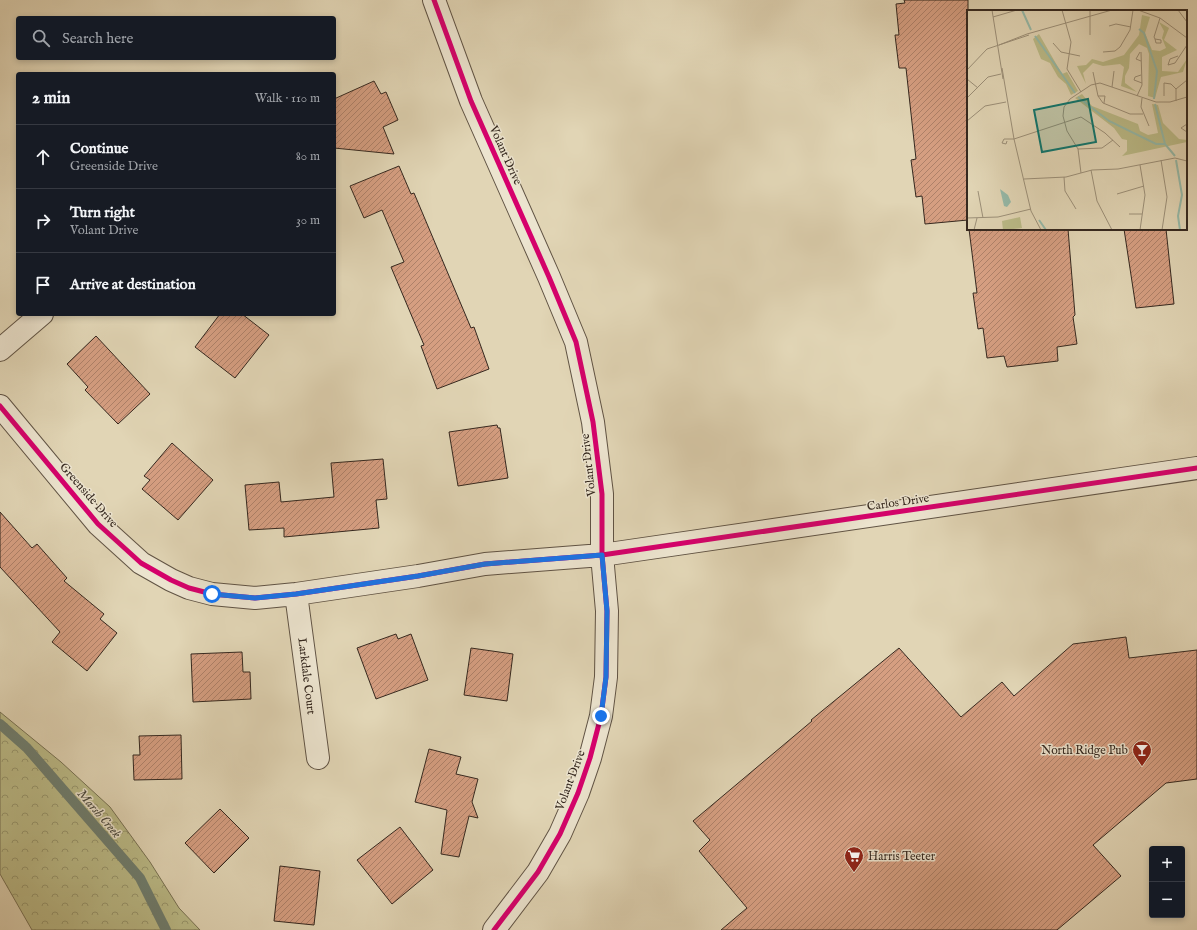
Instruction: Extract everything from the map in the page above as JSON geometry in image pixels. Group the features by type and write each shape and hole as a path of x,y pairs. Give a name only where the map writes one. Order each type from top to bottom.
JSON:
{"street":[{"name":"Volant Drive","path":"434,0 471,101 576,342 593,422 602,494 602,555 607,611 606,677 601,716 590,758 560,834 538,872 494,930"},
{"path":"0,350 40,316"},
{"name":"Greenside Drive","path":"0,406 98,524 141,563 183,585 212,594 255,598 296,594 418,576 485,564 602,555"},
{"name":"Carlos Drive","path":"602,555 1197,468"},
{"name":"Larkdale Court","path":"296,594 318,758"}],"green space":[{"path":"0,712 61,762 110,807 150,862 179,908 200,930 32,930 0,874"}],"building":[{"path":"904,0 968,0 967,220 925,224 922,196 916,197 911,160 916,159 906,68 899,68 895,35 899,35 896,4 905,3"},
{"path":"374,81 381,94 386,92 398,120 383,127 394,154 336,148 336,98"},
{"path":"399,166 411,194 414,193 471,328 474,327 489,369 437,389 421,346 424,345 391,267 404,262 382,210 364,218 350,186"},
{"path":"969,230 1068,230 1075,315 1073,317 1077,344 1057,347 1058,361 1007,367 1004,356 987,358 983,328 978,329 973,293 977,293"},
{"path":"1124,230 1166,230 1174,304 1136,308"},
{"path":"218,316 245,316 269,335 235,378 195,347"},
{"path":"96,336 150,394 118,424 85,390 88,387 67,364"},
{"path":"497,425 498,428 500,428 508,478 458,486 449,432"},
{"path":"172,443 213,480 178,520 142,489 150,480 144,476"},
{"path":"383,459 387,499 376,500 379,528 284,537 284,528 249,530 245,485 279,482 281,502 334,497 331,463"},
{"path":"0,512 32,548 37,544 67,578 64,581 104,614 100,619 117,633 87,671 52,642 60,632 0,567"},
{"path":"396,634 398,639 411,634 428,680 376,699 357,648"},
{"path":"1126,637 1129,658 1197,650 1197,779 1166,783 1093,845 1121,876 1057,930 721,930 747,908 699,851 710,840 693,821 812,721 811,720 899,648 961,717 1002,682 1014,696 1073,644"},
{"path":"471,648 513,654 507,701 464,695"},
{"path":"242,652 243,672 250,672 251,699 193,702 191,654"},
{"path":"181,735 182,779 134,780 133,755 140,755 139,736"},
{"path":"429,749 461,757 456,774 478,779 472,802 478,818 469,816 459,857 441,854 447,810 415,802"},
{"path":"220,809 249,838 214,873 185,843"},
{"path":"400,827 433,870 392,904 357,860"},
{"path":"280,866 320,871 314,925 274,921"}],"waterway":[{"name":"Marsh Creek","path":"0,724 27,748 140,878 166,930"}],"cycle path":[{"path":"434,0 471,101 549,277 576,342 593,422 602,494 602,555 607,611 606,677 601,716 590,758 578,793 560,834 538,872 494,930"},
{"path":"0,406 98,524 141,563 171,580 189,588 212,594 255,598 296,594 418,576 485,564 602,555 1197,468"}],"place":[{"name":"North Ridge Pub","path":"1142,767"},
{"name":"Harris Teeter","path":"854,873"}],"route":[{"path":"212,594 255,598 296,594 418,576 485,564 602,555 607,611 606,677 601,716"}]}
